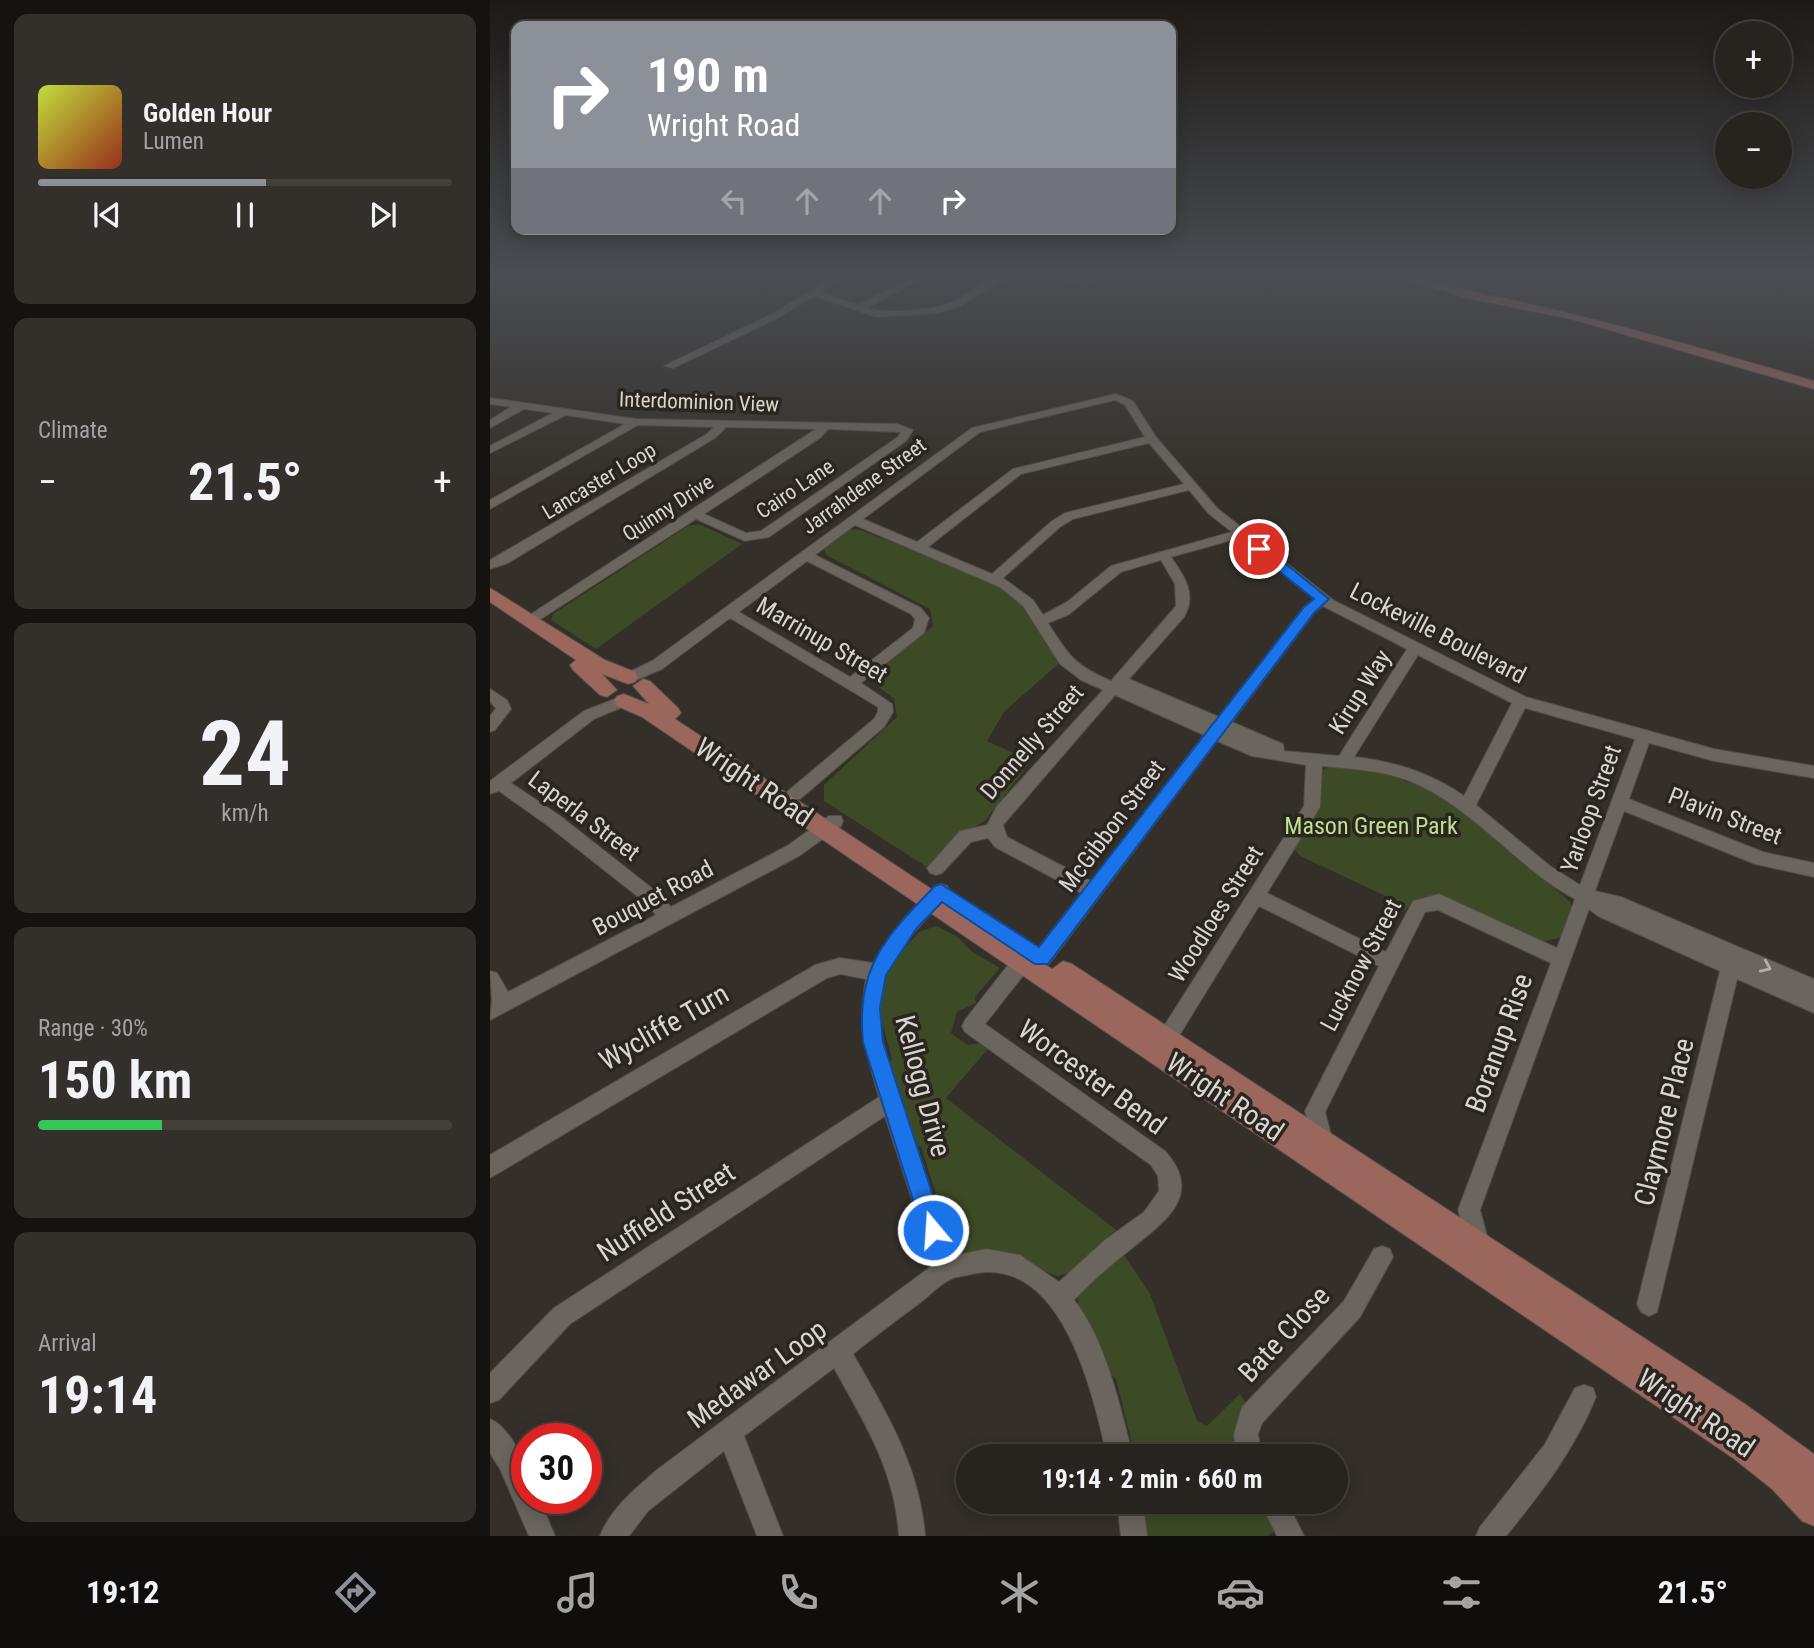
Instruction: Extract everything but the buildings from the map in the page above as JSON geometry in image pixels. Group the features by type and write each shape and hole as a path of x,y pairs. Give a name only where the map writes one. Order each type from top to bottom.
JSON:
{"main road":[{"path":"1686,347 1814,385"},
{"path":"1694,347 1814,378"},
{"name":"Wright Road","path":"490,594 794,795 830,825"},
{"name":"Wright Road","path":"490,605 579,664 629,686 649,712 830,825 936,887 1032,960 1162,1045 1745,1446 1784,1477 1814,1509"},
{"name":"Wright Road","path":"1162,1045 1323,1142 1732,1416 1814,1475"}],"street":[{"path":"669,366 710,347"},
{"name":"Jarrahdene Street","path":"494,786 981,428 1107,397 1121,398"},
{"name":"Lockeville Boulevard","path":"1121,398 1145,423 1152,439 1213,511 1322,599 1521,701 1714,755 1814,772"},
{"name":"Interdominion View","path":"490,401 636,422 897,426 906,430"},
{"path":"490,425 521,405"},
{"path":"490,450 564,412"},
{"name":"Lancaster Loop","path":"490,505 636,422"},
{"name":"Lancaster Loop","path":"490,565 503,560 711,436 723,424"},
{"name":"Quinny Drive","path":"530,621 816,436 825,425"},
{"name":"Cairo Lane","path":"694,514 745,537 765,534 902,439 906,430"},
{"path":"919,547 1017,471 1152,439"},
{"path":"995,579 1056,524 1069,516 1193,485"},
{"path":"854,520 995,579 1020,595 1074,669 1116,684 1217,729 1288,755 1345,761 1405,773 1427,782 1467,806 1543,872 1587,897 1604,911 1814,988"},
{"path":"1038,622 1066,612 1102,578 1116,569 1239,534"},
{"path":"806,555 916,611 922,618 919,630 852,683"},
{"name":"Donnelly Street","path":"994,830 1003,811 1179,614 1186,602 1183,587 1164,556"},
{"name":"McGibbon Street","path":"1032,960 1093,891 1309,610 1322,599"},
{"name":"Marrinup Street","path":"729,612 883,701 886,708 884,717 794,795"},
{"name":"Kirup Way","path":"1345,761 1416,647"},
{"path":"490,694 504,709 490,726"},
{"path":"1467,806 1521,701"},
{"name":"Yarloop Street","path":"1587,897 1644,735"},
{"name":"Woodloes Street","path":"1162,1045 1312,807 1314,759"},
{"name":"Laperla Street","path":"494,786 553,820 652,898 669,917"},
{"name":"Plavin Street","path":"1620,802 1760,859 1814,870"},
{"name":"Bouquet Road","path":"497,1007 801,847 830,825"},
{"name":"Donnelly Street","path":"936,887 966,836 994,830"},
{"name":"Donnelly Street","path":"994,830 1001,842 1093,891"},
{"name":"Kellogg Drive","path":"936,887 877,972 870,1001 870,1025 890,1101 946,1269"},
{"path":"1256,895 1388,962"},
{"name":"Boranup Rise","path":"1469,1210 1587,897"},
{"name":"Lucknow Street","path":"1315,1111 1388,962 1419,906 1432,902 1450,906 1562,959"},
{"name":"Worcester Bend","path":"1032,960 972,1026 1158,1158 1167,1169 1171,1185 1168,1200 1159,1212 1090,1267 1060,1297"},
{"path":"1732,960 1814,1004"},
{"name":"Claymore Place","path":"1649,1304 1732,960"},
{"name":"Wycliffe Turn","path":"490,1167 822,971 840,966 877,972"},
{"path":"490,979 497,1007"},
{"name":"Nuffield Street","path":"490,1391 562,1316 890,1101"},
{"path":"1287,1119 1315,1111 1323,1142"},
{"path":"1441,1223 1469,1210 1479,1249"},
{"name":"Bate Close","path":"1247,1444 1246,1434 1251,1416 1352,1309 1382,1257"},
{"path":"946,1269 964,1262 980,1261 1014,1266 1041,1278 1060,1297 1080,1332 1105,1394 1117,1444"},
{"name":"Medawar Loop","path":"613,1536 639,1502 729,1430 946,1269"},
{"path":"838,1351 896,1457 907,1492 912,1536"},
{"path":"1489,1536 1546,1469 1569,1432 1584,1397"},
{"path":"729,1430 770,1536"},
{"path":"490,1431 509,1460 542,1536"},
{"path":"1131,1514 1134,1536"},
{"path":"1279,1514 1291,1536"}],"green space":[{"path":"699,524 742,544 596,649 551,620 553,614 688,526"},
{"path":"858,529 992,582 1017,599 1059,663 1004,712 987,741 1031,761 985,821 954,838 927,867 824,801 824,785 897,717 894,699 876,685 874,674 933,626 930,609 826,555 824,548 849,530"},
{"name":"Mason Green Park","path":"1335,764 1401,776 1405,781 1433,790 1482,824 1483,829 1518,860 1525,861 1570,902 1572,910 1562,937 1543,942 1437,895 1422,897 1402,912 1405,905 1300,856 1293,847 1321,771"},
{"path":"936,926 958,937 971,951 1000,968 975,997 976,1003 957,1012 951,1033 967,1045 991,1045 946,1098 1116,1230 1093,1249 1090,1258 1073,1272 1057,1276 1037,1268 961,1255 948,1246 935,1210 938,1200 921,1147 913,1143 888,1066 892,1059 883,1026 877,1021 887,968 919,932"},
{"path":"1122,1252 1150,1294 1197,1421 1207,1426 1240,1394 1247,1405 1242,1444 1132,1444 1116,1379 1107,1371 1078,1309 1079,1293"},
{"path":"1140,1514 1270,1514 1277,1530 1267,1536 1142,1536"}],"route":[{"path":"933,1230 873,1042 870,1008 877,972 911,923 941,891 1042,958 1309,610 1322,599 1259,549"}]}
